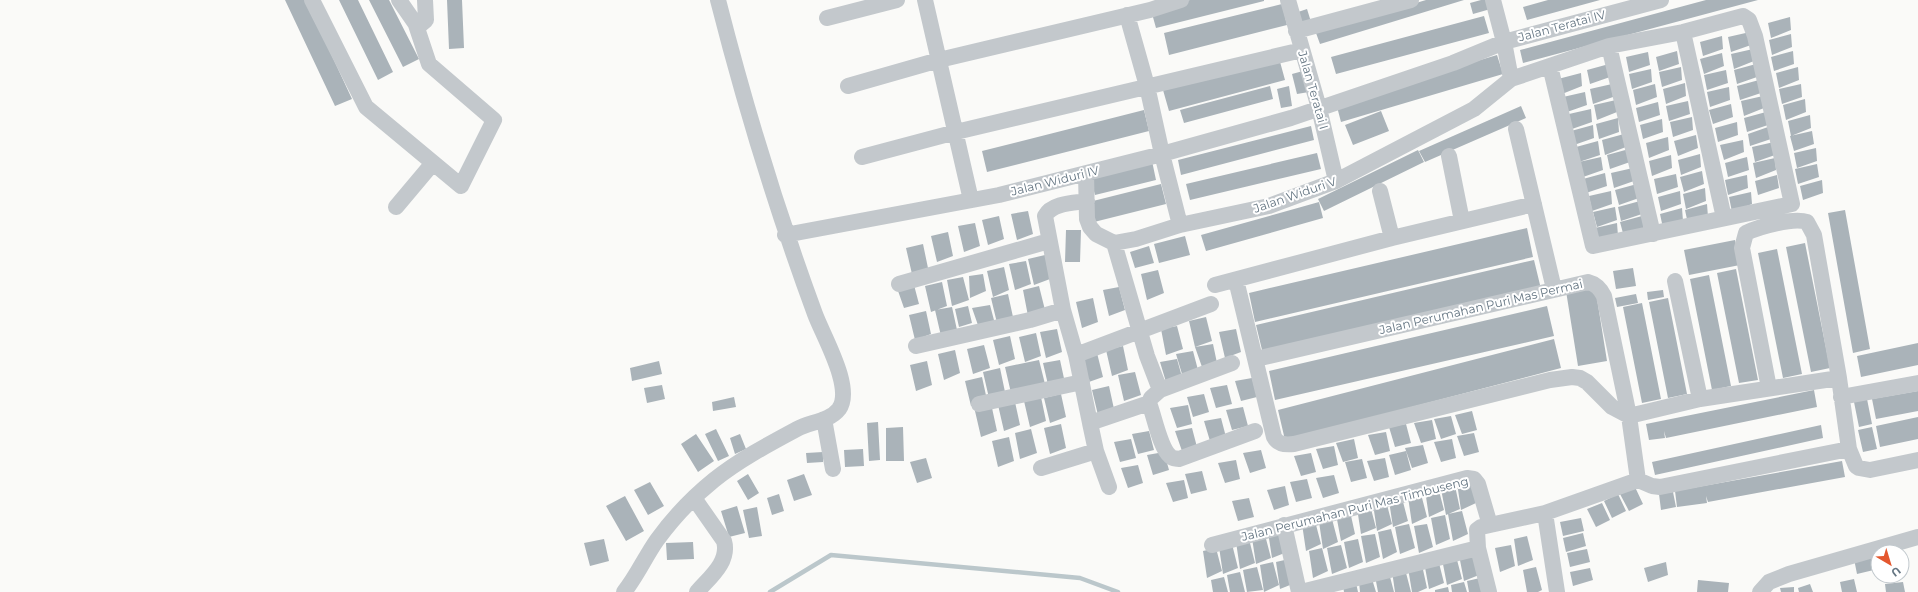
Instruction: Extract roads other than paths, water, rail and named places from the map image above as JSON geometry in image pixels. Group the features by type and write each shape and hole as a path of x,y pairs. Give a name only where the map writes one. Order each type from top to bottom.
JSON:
{"street":[{"path":"312,0 366,107 461,186 494,120 429,64 416,25 399,0"},
{"path":"416,25 423,24 426,20 425,0"},
{"path":"624,592 634,580 657,540 684,507 714,480 743,459 799,427 824,419 838,411 844,399 843,386 785,235 761,156 718,0"},
{"path":"827,18 897,0"},
{"path":"925,0 971,200"},
{"path":"848,86 939,60 1150,10 1181,0"},
{"name":"Jalan Teratai I","path":"1288,0 1319,108 1336,181"},
{"path":"1296,31 1411,0"},
{"path":"1493,0 1512,78 1608,46 1683,32 1743,16 1749,20 1755,36 1792,204 1593,246 1550,66"},
{"name":"Jalan Teratai IV","path":"1319,108 1454,63 1504,42 1617,6 1661,0"},
{"path":"1127,15 1147,86 1180,225"},
{"path":"1683,32 1724,218"},
{"path":"1608,46 1653,234"},
{"path":"862,157 956,132 1302,50"},
{"name":"Jalan Widuri V","path":"1114,243 1136,239 1180,225 1269,206 1336,181 1474,109 1512,78"},
{"name":"Jalan Widuri IV","path":"785,235 904,211 971,200 1086,173 1162,154 1291,118 1319,108"},
{"path":"1516,129 1554,290"},
{"path":"1449,156 1462,221"},
{"path":"396,206 433,163"},
{"path":"1086,173 1087,219 1090,227 1096,234 1114,243 1139,330 1160,390"},
{"path":"1380,191 1392,238"},
{"path":"1087,201 1055,207 1048,211 1045,216 1063,310 1076,355 1096,451 1109,487"},
{"path":"1215,285 1392,238 1534,204"},
{"path":"1769,388 1742,248 1746,233 1753,230 1796,220 1807,222 1814,235 1839,378 1849,449 1856,466 1865,470 1918,460"},
{"path":"899,284 1049,241"},
{"path":"1236,280 1274,438 1278,442 1284,444 1294,444 1572,376 1587,382 1612,407 1629,416 1700,399 1839,378"},
{"name":"Jalan Perumahan Puri Mas Permai","path":"1256,359 1588,282 1600,288 1604,296 1629,416 1638,480"},
{"path":"1675,282 1700,399"},
{"path":"1076,355 1211,304"},
{"path":"916,346 1030,320 1063,310"},
{"path":"1232,363 1160,390 1151,398 1150,402 1166,450 1173,458 1179,459 1255,432"},
{"path":"979,404 1082,382"},
{"path":"1841,397 1918,383"},
{"path":"1090,423 1150,402"},
{"path":"824,419 833,468"},
{"path":"1489,592 1478,548 1477,530 1481,527 1545,513 1638,480 1652,486 1660,486 1849,449"},
{"path":"1041,468 1096,451"},
{"name":"Jalan Perumahan Puri Mas Timbuseng","path":"1212,545 1467,478 1474,479 1478,484 1490,525"},
{"path":"694,498 724,541 725,547 722,562 697,592"},
{"path":"1545,513 1557,592"},
{"path":"1284,525 1300,592 1478,548"},
{"path":"1760,592 1769,582 1789,574 1918,537"}],"waterway":[{"path":"770,592 831,555 1080,578 1118,592"}]}
